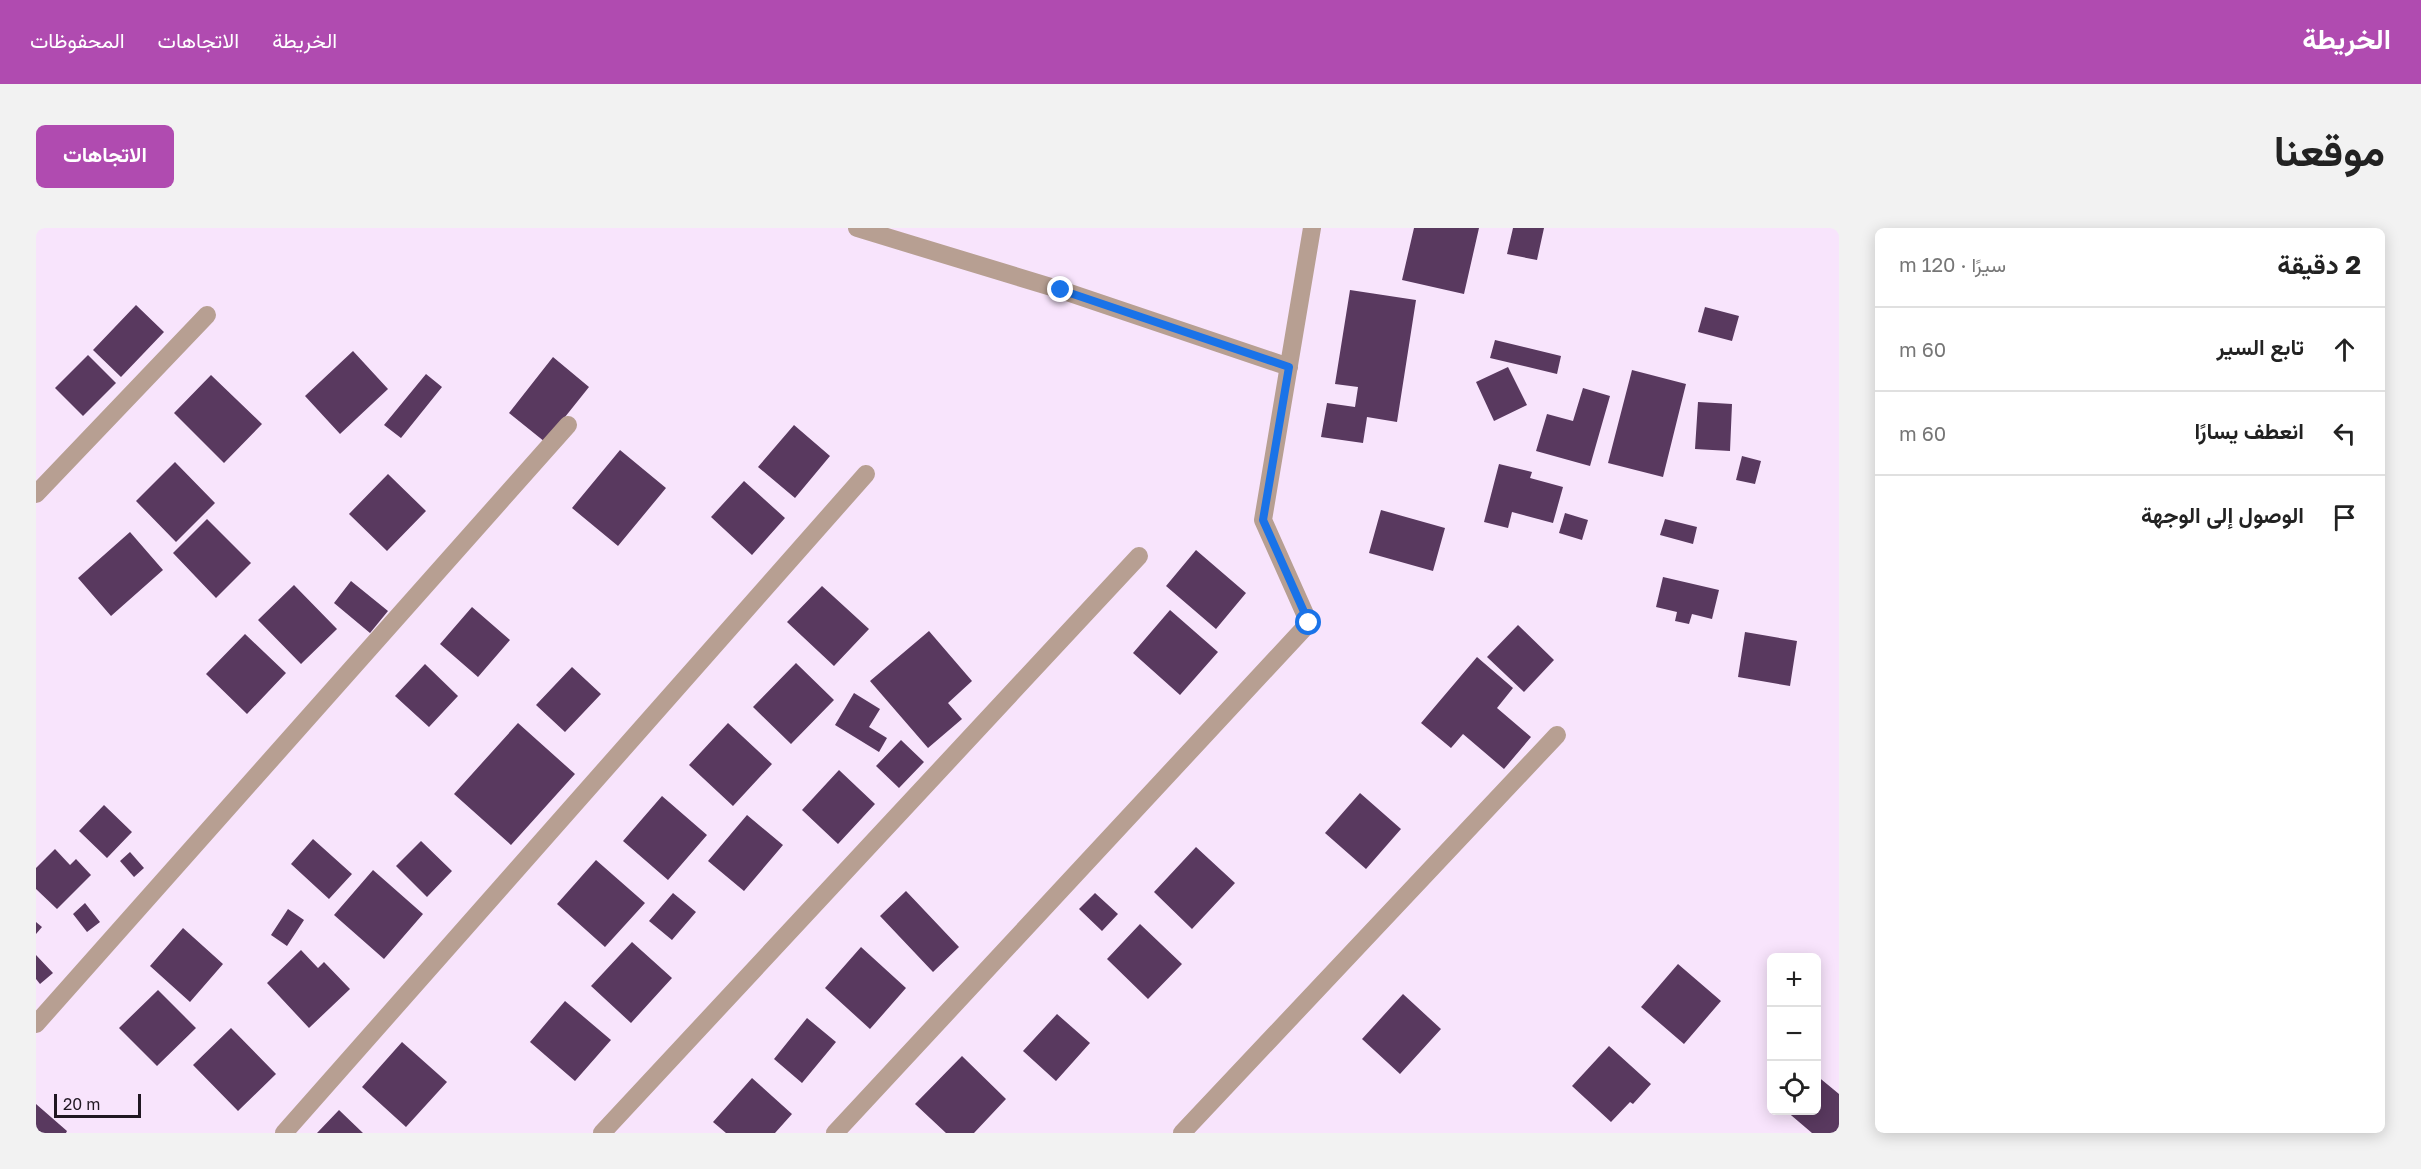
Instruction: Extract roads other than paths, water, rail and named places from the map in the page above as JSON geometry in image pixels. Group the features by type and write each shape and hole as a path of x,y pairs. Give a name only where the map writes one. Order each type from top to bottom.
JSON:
{"street":[{"path":"857,228 1061,290 1289,367"},
{"path":"835,1133 1309,623 1263,520 1312,228"},
{"path":"36,494 207,315"},
{"path":"36,1024 568,425"},
{"path":"284,1133 866,474"},
{"path":"602,1133 1139,556"},
{"path":"1182,1133 1557,735"}]}
